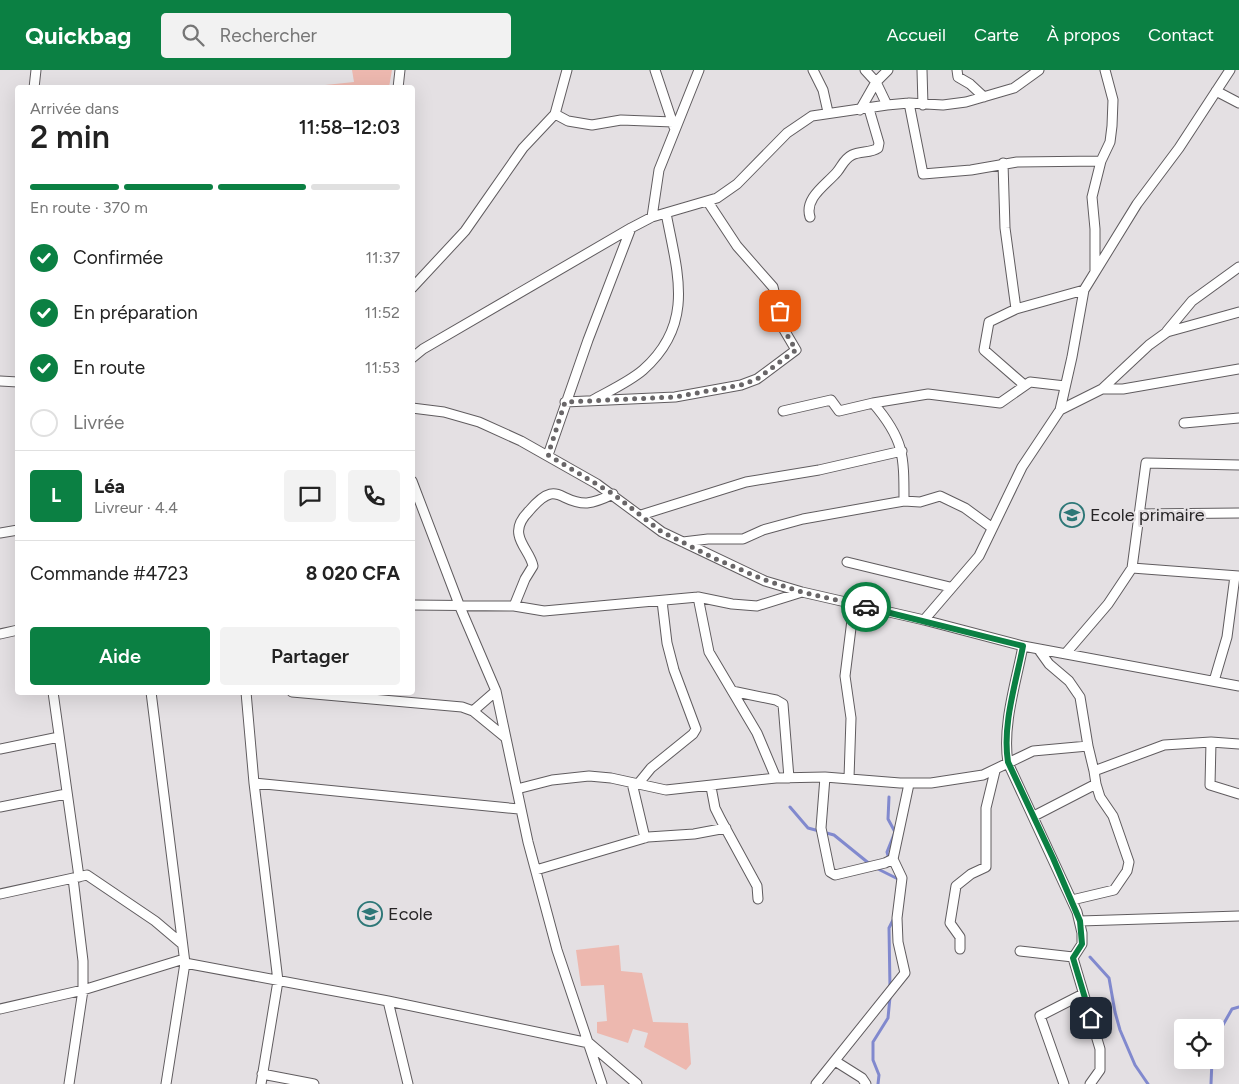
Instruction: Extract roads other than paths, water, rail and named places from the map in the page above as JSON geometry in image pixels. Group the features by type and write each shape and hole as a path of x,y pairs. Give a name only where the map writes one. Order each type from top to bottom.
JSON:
{"street":[{"path":"34,85 36,70"},
{"path":"398,85 400,70"},
{"path":"415,285 468,227 523,148 555,114 567,70"},
{"path":"655,70 674,126"},
{"path":"652,217 659,170 674,126 699,70"},
{"path":"813,70 823,90 828,112"},
{"path":"866,70 876,82 888,104"},
{"path":"810,217 812,200 816,193 837,172 846,159 850,156 878,148 879,143 864,110 876,82 888,70"},
{"path":"922,70 922,105"},
{"path":"957,70 958,77 968,82 984,97"},
{"path":"415,355 422,348 652,217 708,202 737,184 787,133 812,116 828,112 864,110 888,104 943,105 984,97 1020,85 1039,70"},
{"path":"1095,271 1095,229 1092,197 1102,161 1110,142 1113,117 1113,100 1105,70"},
{"path":"924,620 950,587 979,556 991,527 1022,467 1060,410 1084,290 1137,204 1230,70"},
{"path":"1216,91 1239,103"},
{"path":"908,103 923,174 971,170 1003,163 1102,161"},
{"path":"555,114 568,121 585,125 621,120 674,126"},
{"path":"1003,163 1005,228 1016,309"},
{"path":"565,402 675,397 741,385 757,379 796,350 783,328 773,287 737,246 708,202"},
{"path":"590,402 641,372 656,357 676,319 680,290 666,213"},
{"path":"548,455 565,402 631,228"},
{"path":"1060,410 1102,390 1142,352 1167,332 1192,301 1239,267"},
{"path":"1023,384 986,354 984,349 989,322 1016,309 1084,290"},
{"path":"1167,332 1239,312"},
{"path":"1102,390 1122,389 1239,369"},
{"path":"783,410 830,400 839,411 928,394 1000,403 1023,384 1032,381 1065,386"},
{"path":"0,382 15,382"},
{"path":"873,403 892,426 902,451 904,501"},
{"path":"415,408 444,412 479,422 548,455 613,494 662,532 765,580 802,592 924,620 1039,650 1066,653 1239,686"},
{"path":"1184,423 1239,418"},
{"path":"641,515 746,482 819,470 902,451"},
{"path":"1066,653 1108,604 1132,568 1146,463 1239,465"},
{"path":"415,489 460,607 496,691 517,789 519,809 557,950 590,1043 602,1084"},
{"path":"514,606 525,579 533,566 519,537 519,528 524,516 537,502 553,494 585,503 613,494"},
{"path":"682,542 708,539 743,539 763,530 803,519 904,501 920,502 940,496 965,508 991,527"},
{"path":"1139,514 1239,513"},
{"path":"0,533 15,530"},
{"path":"847,562 950,587"},
{"path":"1132,568 1237,576 1227,637 1214,682"},
{"path":"415,605 514,606 544,611 698,596 732,604 757,606 802,592"},
{"path":"698,596 708,648 757,733 776,778"},
{"path":"635,784 651,768 693,734 696,728 674,670 667,644 662,601"},
{"path":"849,778 851,718 845,676 854,604"},
{"path":"0,634 15,631"},
{"path":"1023,646 1006,752 1008,762 1080,921 1082,944 1073,957 1100,1049 1100,1070 1090,1084"},
{"path":"1039,650 1049,664 1069,681 1080,697 1096,784 1100,797 1113,816 1129,862 1127,871 1114,890 1072,900"},
{"path":"473,711 496,691"},
{"path":"732,691 776,700 783,704 789,778"},
{"path":"53,695 76,878 83,960 83,990 69,1084"},
{"path":"152,695 184,961 166,1084"},
{"path":"246,695 254,783 278,981 261,1084"},
{"path":"326,695 450,706 473,711 506,738"},
{"path":"0,749 59,737"},
{"path":"1094,771 1164,745 1211,742 1239,744"},
{"path":"1211,742 1210,785 1239,794"},
{"path":"517,789 552,780 589,776 666,790 776,778 849,778 909,784 971,778 995,771 1008,762 1033,751 1088,746"},
{"path":"960,950 960,937 950,923 954,890 960,882 986,867 986,808 995,771"},
{"path":"825,777 821,828 830,872 841,875 886,863 893,859"},
{"path":"254,783 519,809"},
{"path":"635,784 645,838"},
{"path":"816,1084 905,974 898,942 897,918 902,878 893,859 909,784"},
{"path":"1034,816 1096,784"},
{"path":"711,786 715,808 758,886 758,899"},
{"path":"0,806 66,794"},
{"path":"536,870 645,838 726,828"},
{"path":"0,894 90,876 155,921 181,943"},
{"path":"1080,921 1239,916"},
{"path":"1020,951 1073,957"},
{"path":"0,1009 83,990 184,961 590,1043 637,1084"},
{"path":"1064,1084 1040,1016 1083,994"},
{"path":"388,1001 408,1084"},
{"path":"835,1061 862,1078 866,1084"},
{"path":"262,1074 314,1084"}],"waterway":[{"path":"889,797 888,819 895,832 887,852 889,859"},
{"path":"790,807 808,828 834,835 871,865"},
{"path":"876,868 898,879"},
{"path":"890,988 889,928 894,918"},
{"path":"1090,957 1109,978 1120,1030 1135,1065 1148,1084"},
{"path":"878,1084 879,1075 873,1060 873,1042 888,1018 890,997"},
{"path":"1224,1023 1232,1009 1239,1007"},
{"path":"1211,1084 1212,1069"}],"place":[{"name":"Ecole primaire","path":"1072,515"},
{"name":"Ecole","path":"370,914"}]}
